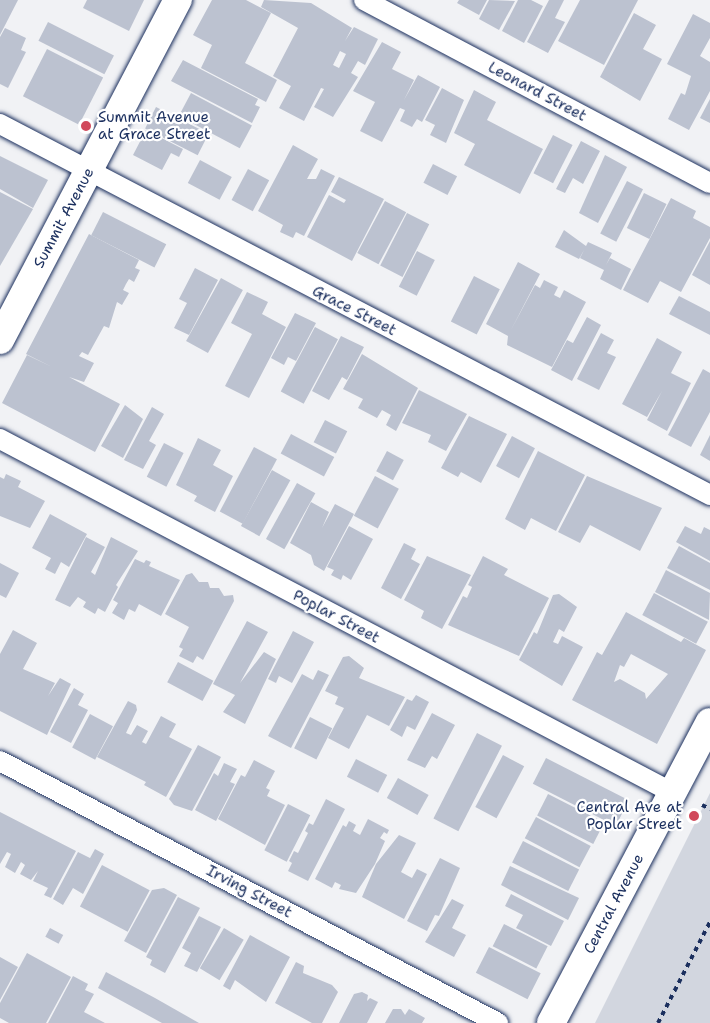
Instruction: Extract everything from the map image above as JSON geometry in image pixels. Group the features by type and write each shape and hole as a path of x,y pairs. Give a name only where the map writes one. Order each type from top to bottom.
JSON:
{"street":[{"name":"Summit Avenue","path":"0,340 178,0"},
{"name":"Leonard Street","path":"364,0 710,183"},
{"name":"Grace Street","path":"0,124 89,169 112,185 710,495"},
{"name":"Poplar Street","path":"0,439 673,793"},
{"name":"Central Avenue","path":"551,1023 710,722"},
{"name":"Irving Street","path":"0,761 498,1023"}],"path":[{"path":"702,806 710,809"},
{"path":"658,1023 710,922"}],"shaded area":[{"path":"710,793 710,1023 595,1023"}],"building":[{"path":"0,0 18,0 0,35"},
{"path":"87,0 144,0 129,31 83,8"},
{"path":"212,0 246,0 271,13 245,63 277,80 266,102 201,68 212,45 193,35"},
{"path":"264,0 311,3 352,28 345,41 354,27 378,39 365,65 358,61 351,73 358,77 333,117 314,107 324,89 321,88 304,121 279,108 291,86 273,76 298,28 261,7","holes":["340,51 346,54 339,68 333,65"]},
{"path":"459,0 487,0 479,15 457,3"},
{"path":"489,0 515,1 499,30 479,19"},
{"path":"518,0 531,0 543,6 524,43 502,31"},
{"path":"549,0 564,0 555,18 565,22 548,53 527,42"},
{"path":"580,0 638,0 604,65 558,41"},
{"path":"634,13 656,25 643,49 662,59 640,101 600,77"},
{"path":"693,14 710,23 710,38 700,56 710,62 710,91 689,130 668,119 681,93 685,95 691,76 667,64"},
{"path":"48,22 114,56 104,74 38,41"},
{"path":"5,28 26,38 21,50 26,52 8,88 0,84 0,37"},
{"path":"382,42 401,52 392,69 414,80 404,100 418,75 440,87 422,122 417,119 412,127 400,121 405,110 400,108 382,142 360,131 375,102 353,91"},
{"path":"47,49 103,78 79,125 23,96"},
{"path":"183,60 258,99 255,105 260,107 252,123 171,81"},
{"path":"442,88 464,100 446,143 430,135 435,125 425,120"},
{"path":"474,90 496,102 487,120 543,149 520,194 464,165 475,144 454,133"},
{"path":"191,93 252,125 240,148 179,116"},
{"path":"710,99 710,123 700,118"},
{"path":"156,107 209,134 198,155 145,128"},
{"path":"146,130 183,149 179,157 171,153 162,170 133,155"},
{"path":"553,135 573,145 553,183 533,173"},
{"path":"581,141 600,151 583,184 573,178 565,193 556,189"},
{"path":"293,145 318,159 307,179 316,179 321,169 335,176 304,236 296,232 293,238 280,232 283,225 258,211"},
{"path":"605,155 627,167 598,223 579,213"},
{"path":"0,156 48,180 33,208 0,189"},
{"path":"200,160 232,177 220,200 188,183"},
{"path":"433,164 457,176 448,195 423,183"},
{"path":"248,169 269,180 253,211 232,200"},
{"path":"339,177 384,199 352,261 307,237 329,195 344,203 346,200 331,192"},
{"path":"627,181 643,189 616,242 600,234"},
{"path":"0,192 33,209 0,266"},
{"path":"644,193 666,204 649,239 627,228"},
{"path":"671,198 696,211 693,218 710,227 710,238 681,292 660,281 648,303 623,290"},
{"path":"385,201 406,212 378,264 357,253"},
{"path":"103,212 166,244 154,267 91,235"},
{"path":"407,213 429,224 402,277 380,266"},
{"path":"564,230 586,246 588,242 612,253 606,265 610,258 631,269 621,290 600,279 604,270 580,258 584,250 579,259 555,247"},
{"path":"89,234 139,260 135,268 140,270 134,282 129,279 126,284 123,290 129,293 122,305 117,302 109,328 104,326 88,355 82,352 79,356 94,363 84,382 69,377 120,404 95,452 2,403 27,355 52,367 26,354"},
{"path":"710,241 710,285 692,275"},
{"path":"417,251 435,260 417,296 399,287"},
{"path":"518,262 540,274 511,330 535,285 540,288 544,280 558,287 554,295 560,298 564,290 586,302 552,367 507,345 508,336 486,324"},
{"path":"195,268 218,280 189,335 174,328 187,303 179,299"},
{"path":"474,276 500,289 477,335 451,321"},
{"path":"221,278 243,290 208,353 186,341"},
{"path":"247,292 268,302 262,314 286,327 249,398 225,386 252,334 231,323"},
{"path":"679,296 710,312 710,335 669,314"},
{"path":"295,313 316,323 296,361 288,357 284,365 271,358"},
{"path":"587,317 601,325 572,381 551,370 567,340 573,343"},
{"path":"315,327 338,339 304,404 281,391"},
{"path":"601,333 614,340 607,353 616,357 599,390 577,379"},
{"path":"341,336 364,347 347,380 342,377 329,400 312,391"},
{"path":"657,338 682,352 671,373 691,383 667,431 647,420 662,391 647,417 622,404"},
{"path":"362,354 418,388 396,431 386,425 391,415 382,410 377,418 358,408 363,399 343,389"},
{"path":"703,369 710,373 710,412 691,447 668,435"},
{"path":"419,390 467,414 446,451 428,442 431,435 402,423"},
{"path":"125,405 143,419 123,458 101,446"},
{"path":"152,407 164,414 149,441 156,445 143,469 124,460"},
{"path":"469,416 507,434 481,483 461,472 458,477 441,468"},
{"path":"325,420 347,431 336,454 314,442"},
{"path":"291,434 334,457 324,476 281,453"},
{"path":"710,435 710,461 700,455"},
{"path":"512,436 535,448 519,478 496,466"},
{"path":"198,438 221,450 213,465 233,476 215,512 194,501 197,496 176,485"},
{"path":"164,443 184,453 166,487 147,477"},
{"path":"254,447 277,459 243,524 220,511"},
{"path":"387,451 404,460 393,480 376,471"},
{"path":"538,451 585,475 556,531 531,518 525,530 505,519"},
{"path":"272,470 290,480 259,536 241,526"},
{"path":"6,474 21,481 18,487 45,501 30,528 0,516 0,477 4,479"},
{"path":"375,476 399,489 378,528 354,516"},
{"path":"587,476 662,508 640,551 590,525 580,543 558,532"},
{"path":"297,483 315,493 284,549 266,539"},
{"path":"311,502 329,512 322,528 335,504 354,514 324,571 314,565 311,555 290,543"},
{"path":"50,514 87,534 69,567 61,562 55,574 45,569 51,558 32,548"},
{"path":"349,526 373,539 351,580 343,575 341,580 331,575 334,570 327,567"},
{"path":"685,526 701,534 704,527 710,530 710,561 676,542"},
{"path":"86,537 105,547 91,572 95,575 111,537 138,551 116,585 118,587 105,612 98,608 95,614 83,607 86,602 78,597 70,607 55,600"},
{"path":"404,543 416,549 411,559 420,564 401,599 381,588"},
{"path":"679,546 710,563 710,590 667,568"},
{"path":"427,556 471,575 442,629 421,618 424,611 404,600"},
{"path":"483,556 508,569 504,575 549,598 519,656 448,625 463,596 467,598 472,587 468,585"},
{"path":"135,559 144,563 146,560 151,562 149,566 180,580 161,616 139,604 135,612 129,609 124,620 112,613 118,603 113,600"},
{"path":"0,563 19,573 6,598 0,595"},
{"path":"666,570 710,593 709,620 655,592"},
{"path":"192,573 199,582 208,582 210,588 219,588 224,596 233,595 234,601 203,660 197,656 193,663 179,656 183,649 179,647 189,627 165,614 186,575"},
{"path":"654,593 708,622 696,644 642,615"},
{"path":"559,594 577,607 564,632 559,629 553,642 558,644 562,636 583,647 562,686 519,660 534,632 537,634 553,595"},
{"path":"626,612 681,642 684,638 706,650 657,744 572,700 597,652 602,655","holes":["631,654 668,674 646,699 645,693 620,679 614,682 620,665 624,667"]},
{"path":"247,621 268,632 240,683 264,652 276,659 245,724 223,712 235,695 213,684"},
{"path":"13,630 37,643 23,669 55,683 48,696 60,678 71,684 47,735 0,711 0,654"},
{"path":"293,631 314,642 292,683 279,676 276,683 268,679"},
{"path":"349,656 364,668 359,678 405,697 389,726 367,715 349,749 328,738 344,708 335,704 338,697 325,691 343,657"},
{"path":"178,662 213,681 203,701 167,682"},
{"path":"318,670 329,675 291,748 268,736 302,674 313,680"},
{"path":"74,688 84,694 78,705 88,710 71,743 50,732"},
{"path":"416,695 429,702 415,730 407,726 402,737 390,730 407,699 412,701"},
{"path":"128,701 136,705 137,710 126,733 131,735 137,725 148,731 142,742 146,744 161,716 176,724 169,737 192,749 166,797 144,785 146,782 97,757"},
{"path":"432,713 455,725 437,759 432,756 425,768 407,760"},
{"path":"90,714 113,726 95,760 72,748"},
{"path":"310,717 332,728 316,760 294,748"},
{"path":"477,733 502,746 458,831 433,819"},
{"path":"198,745 221,757 192,811 174,805 169,799"},
{"path":"503,755 524,766 496,818 475,807"},
{"path":"546,758 629,800 616,826 533,784"},
{"path":"356,759 387,775 378,793 347,777"},
{"path":"254,760 275,771 266,788 270,790 267,796 285,805 265,845 218,819 241,775 245,777"},
{"path":"224,763 237,769 230,782 235,784 216,821 195,810 214,773 218,776"},
{"path":"398,778 429,795 417,815 387,798"},
{"path":"548,794 604,823 593,844 537,815"},
{"path":"326,799 345,809 308,881 288,871 292,863 289,861 294,851 298,853 308,833 305,831 309,823 313,825"},
{"path":"288,804 310,815 287,862 264,850"},
{"path":"0,812 76,851 51,898 44,895 48,888 33,881 38,871 31,880 20,874 25,865 21,862 15,873 5,867 11,854 7,852 0,864"},
{"path":"536,817 591,846 579,867 525,838"},
{"path":"368,819 389,830 387,834 384,832 380,838 385,841 375,864 356,893 339,889 341,885 335,882 332,888 315,879 343,825 346,827 349,821 356,825 353,831 360,835"},
{"path":"399,835 416,843 401,872 412,878 417,869 427,874 404,919 362,897 376,864"},
{"path":"523,841 579,870 568,891 512,862"},
{"path":"95,849 104,854 83,894 73,888 63,905 53,899 78,852 90,858"},
{"path":"440,858 460,868 439,916 435,915 427,931 407,921"},
{"path":"102,865 150,890 128,932 80,906"},
{"path":"510,866 579,898 568,920 501,885"},
{"path":"164,888 177,895 146,953 124,941 152,890"},
{"path":"511,894 564,921 551,946 516,928 523,915 505,906"},
{"path":"178,897 200,908 165,973 150,965 152,960 146,957"},
{"path":"452,899 464,905 452,928 466,935 454,957 425,942"},
{"path":"199,916 221,927 197,972 184,966 191,953 182,948"},
{"path":"504,924 548,946 536,969 493,946"},
{"path":"50,928 63,935 59,944 45,937"},
{"path":"224,928 244,940 220,980 200,968"},
{"path":"250,935 290,957 266,1002 235,980 230,990 223,986"},
{"path":"489,947 541,973 528,999 476,973"},
{"path":"27,953 71,977 46,1023 9,1023 0,1018 0,1003"},
{"path":"0,957 18,967 0,1000"},
{"path":"296,962 304,966 303,973 332,985 338,992 322,1023 312,1023 275,1003"},
{"path":"106,972 199,1023 162,1023 98,988"},
{"path":"73,976 88,984 85,990 94,994 84,1012 105,1023 48,1023"},
{"path":"362,992 368,995 367,1001 370,998 378,1002 367,1023 339,1023 354,994"},
{"path":"393,1009 401,1009 405,1015 409,1009 425,1018 422,1023 385,1023"}],"place":[{"name":"Summit Avenue at Grace Street","path":"86,126"},
{"name":"Central Ave at Poplar Street","path":"694,816"}]}
